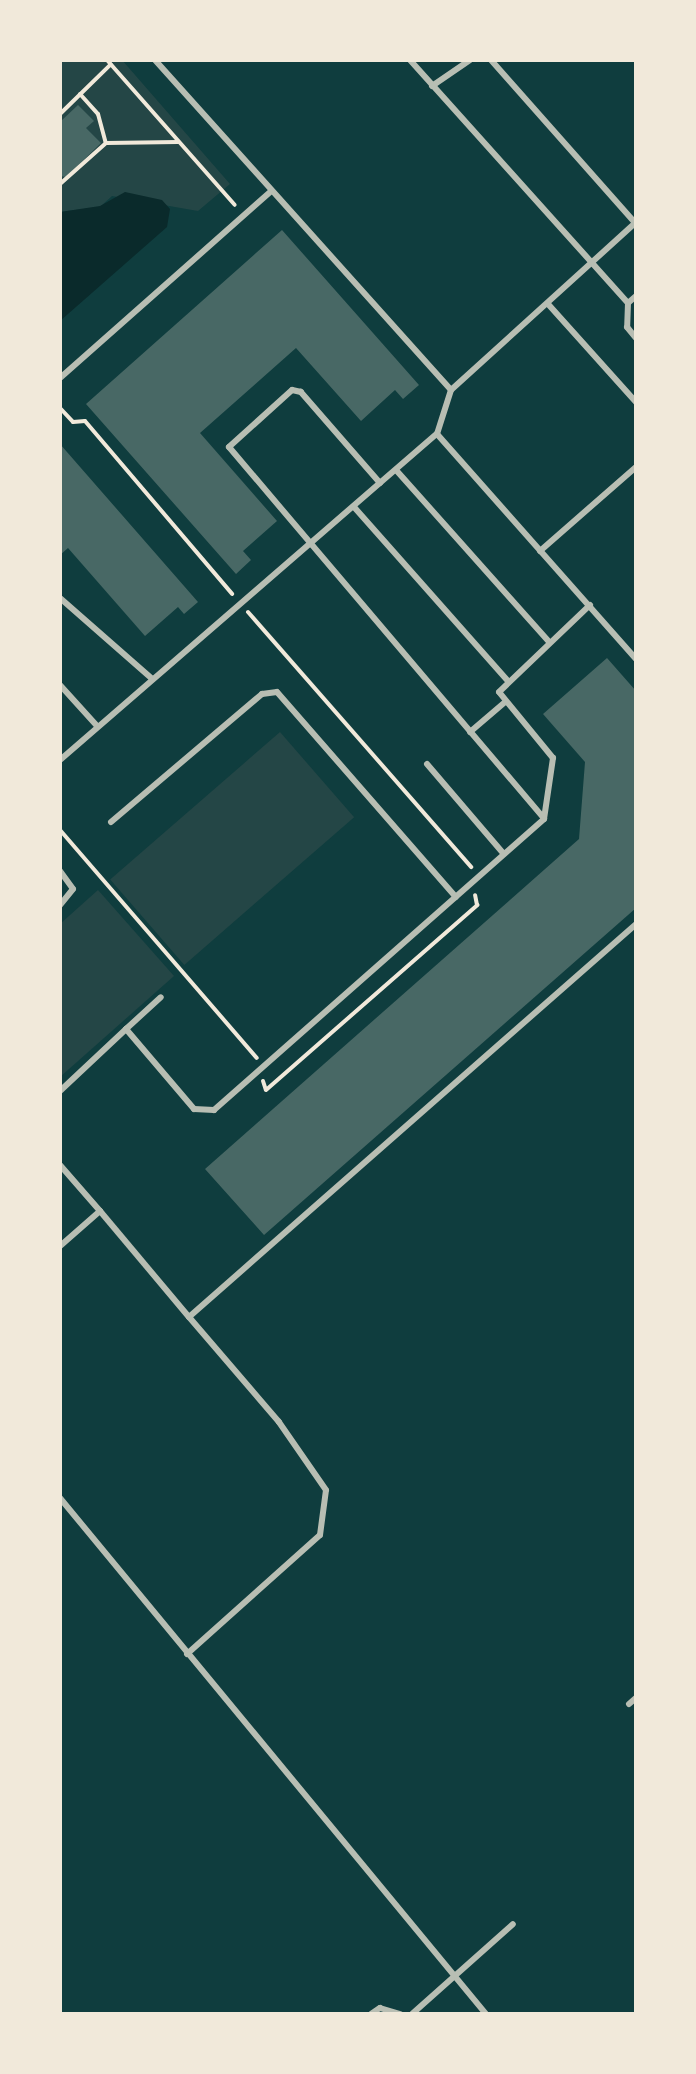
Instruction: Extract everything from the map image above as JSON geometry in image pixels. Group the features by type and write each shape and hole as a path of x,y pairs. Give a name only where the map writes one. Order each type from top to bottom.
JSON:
{"lane":[{"path":"155,60 270,192 451,390"},
{"path":"410,60 628,303 627,327 636,338"},
{"path":"432,86 470,60"},
{"path":"60,760 151,678 437,434 451,390 635,222 491,60"},
{"path":"60,378 270,192"},
{"path":"628,303 636,296"},
{"path":"548,304 636,402"},
{"path":"380,483 301,392 292,390 274,402 229,447 544,819"},
{"path":"437,434 636,659"},
{"path":"540,551 636,467"},
{"path":"396,470 549,642"},
{"path":"354,507 507,680"},
{"path":"60,598 151,678"},
{"path":"126,1029 194,1109 214,1110 544,819 553,758 504,703 499,692 507,680 590,605"},
{"path":"60,685 97,726"},
{"path":"111,822 262,694 277,692 456,897"},
{"path":"470,732 504,703"},
{"path":"427,764 504,854"},
{"path":"60,871 73,889 60,905"},
{"path":"189,1317 636,924"},
{"path":"60,1091 161,997"},
{"path":"60,1165 279,1422 326,1490 320,1535 187,1654"},
{"path":"60,1246 100,1211"},
{"path":"60,1498 486,2014"},
{"path":"629,1704 636,1698"},
{"path":"412,2014 513,1924"},
{"path":"371,2014 380,2008 400,2014"}],"path":[{"path":"60,114 109,62 235,205"},
{"path":"80,94 98,114 106,143"},
{"path":"60,99 67,107"},
{"path":"60,184 106,143 179,142"},
{"path":"60,408 73,422 85,421 240,604 471,864 477,905 266,1090 255,1052 60,830"}],"shaded area":[{"path":"60,60 122,60 230,184 198,211 112,196 100,207 60,212"},
{"path":"125,192 162,200 170,209 167,227 60,321 60,212 100,206"},
{"path":"280,732 354,817 184,965 110,880"},
{"path":"98,890 174,976 60,1077 60,924"}],"building":[{"path":"78,105 94,121 86,128 101,143 66,177 60,176 60,122"},
{"path":"282,230 419,385 403,399 395,390 361,421 296,348 200,433 277,521 243,551 251,560 236,574 86,404"},
{"path":"60,444 198,602 184,614 178,607 145,636 68,548 60,555"},
{"path":"607,658 636,691 636,908 264,1235 205,1169 579,839 585,762 543,714"}]}
